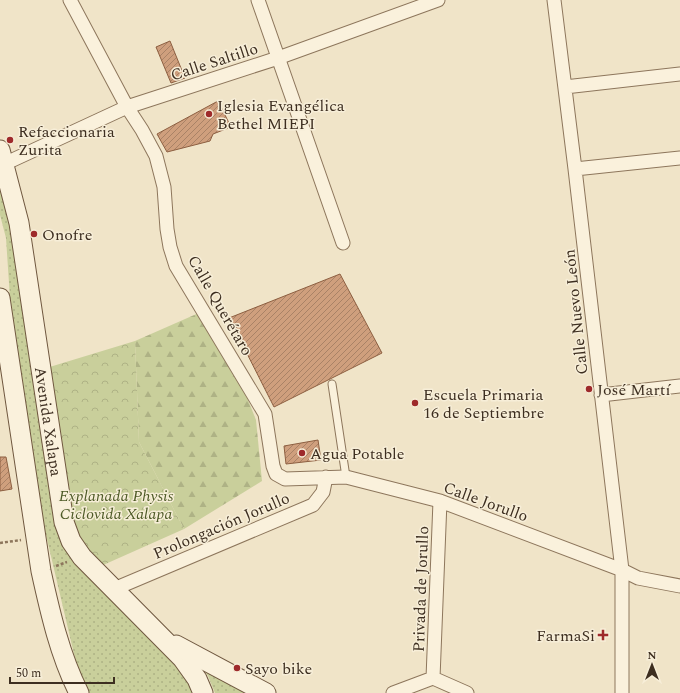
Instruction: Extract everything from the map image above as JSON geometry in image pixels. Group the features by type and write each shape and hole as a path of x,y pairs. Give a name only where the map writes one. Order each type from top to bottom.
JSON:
{"main road":[{"name":"Avenida Xalapa","path":"2,157 19,223 64,522 71,541 82,557 182,658 197,679 203,693"},
{"name":"Avenida Xalapa","path":"0,298 41,571 62,650 79,693"},
{"path":"161,637 266,693"}],"street":[{"name":"Calle Querétaro","path":"70,0 126,107 142,130 156,156 164,187 166,229 176,266 265,414 272,466 276,474"},
{"path":"258,0 343,243"},
{"name":"Calle Saltillo","path":"2,157 126,107 278,58 438,0"},
{"name":"Calle Nuevo León","path":"554,0 564,87 576,169 622,570 622,693"},
{"path":"564,87 680,74"},
{"path":"576,169 680,158"},
{"path":"601,395 680,386"},
{"name":"Calle Jorullo","path":"276,474 285,479 346,477 440,501 622,570 638,578 680,586"},
{"name":"Prolongación Jorullo","path":"114,589 313,504 323,492 326,477"},
{"name":"Privada de Jorullo","path":"433,678 440,501"},
{"path":"393,693 433,678 467,693"}],"lane":[{"path":"332,384 346,477"}],"path":[{"path":"0,543 35,537"},
{"path":"41,571 82,557"}],"green space":[{"path":"0,163 61,531 161,644 196,693 88,693 78,671 46,535 31,464 15,373 6,238 0,215"},
{"path":"201,312 235,367 256,420 262,481 184,529 139,442 135,341"},
{"name":"Explanada Physis Ciclovida Xalapa","path":"135,341 139,442 184,529 92,570 74,546 43,369"},
{"path":"193,654 253,693 215,693 208,676"}],"building":[{"path":"170,41 185,78 171,83 156,47"},
{"name":"Iglesia Evangélica Bethel MIEPI","path":"218,101 231,127 213,134 210,141 167,152 157,134"},
{"path":"340,274 382,353 274,407 229,318"},
{"name":"Agua Potable","path":"318,440 321,460 286,464 284,446"},
{"path":"0,457 6,457 12,489 0,491"}],"place":[{"name":"Iglesia Evangélica Bethel MIEPI","path":"209,114"},
{"name":"Refaccionaria Zurita","path":"10,140"},
{"name":"Onofre","path":"34,234"},
{"name":"José Martí","path":"589,389"},
{"name":"Escuela Primaria 16 de Septiembre","path":"415,403"},
{"name":"Agua Potable","path":"302,453"},
{"name":"FarmaSi","path":"603,635"},
{"name":"Sayo bike","path":"237,668"}]}
